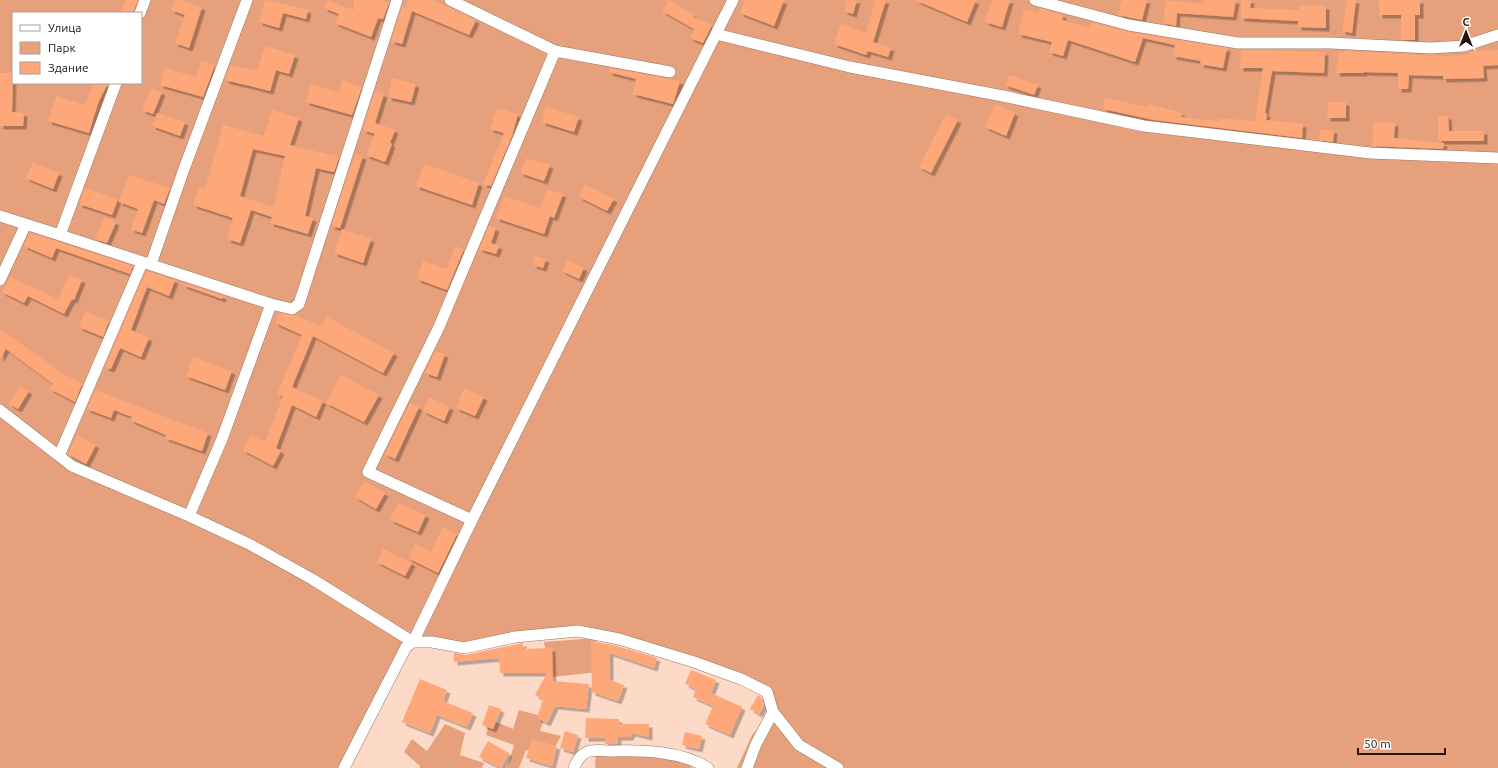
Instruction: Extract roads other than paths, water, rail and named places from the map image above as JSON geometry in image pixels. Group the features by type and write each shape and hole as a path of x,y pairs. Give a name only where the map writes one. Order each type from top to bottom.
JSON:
{"street":[{"path":"140,12 145,0"},
{"path":"59,456 146,263 192,147 247,0"},
{"path":"0,216 271,304 292,309 299,304 397,0"},
{"path":"450,0 555,51 670,72"},
{"path":"344,768 406,647 413,642 472,520 733,0"},
{"path":"1035,0 1129,25 1238,43 1331,43 1430,48 1464,46 1498,35"},
{"path":"716,34 850,67 1003,96 1144,126 1370,153 1498,158"},
{"path":"472,520 368,472 439,327 555,51"},
{"path":"60,235 116,84"},
{"path":"0,280 26,224"},
{"path":"190,516 222,439 271,304"},
{"path":"0,410 78,469 190,516 249,544 293,568 413,642 432,642 464,648 515,637 578,631 619,639 694,662 741,679 767,692 773,712 799,745 838,768"},
{"path":"747,768 756,744 773,712"},
{"path":"574,768 580,756 590,751 630,750 671,755 697,761 708,768"}]}
